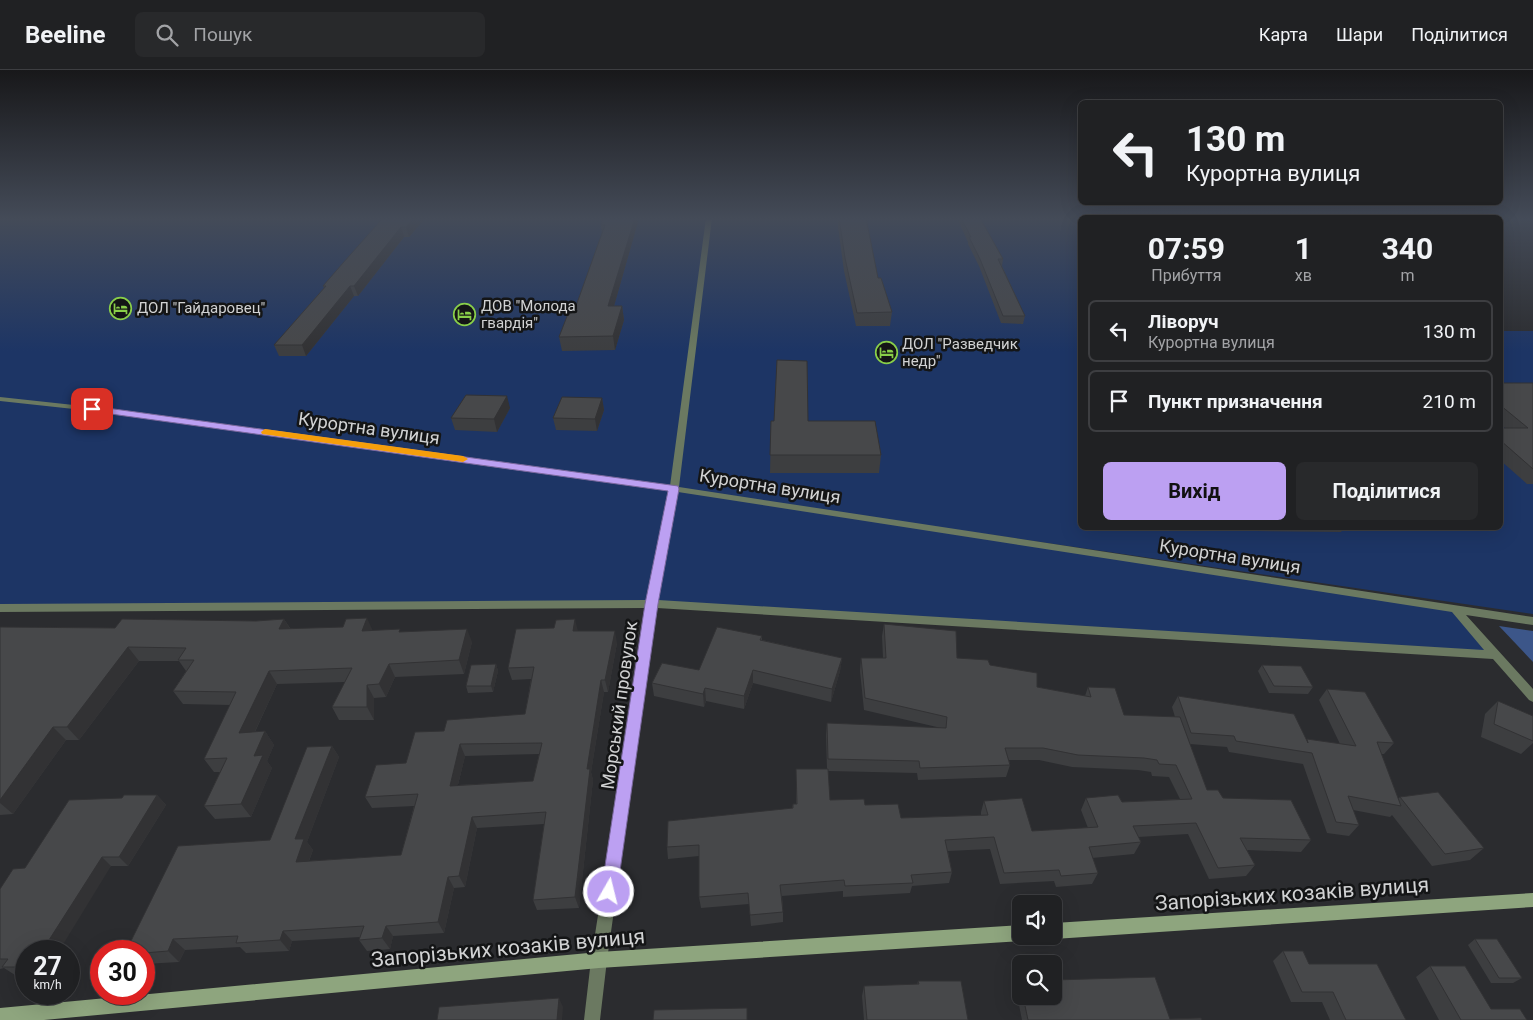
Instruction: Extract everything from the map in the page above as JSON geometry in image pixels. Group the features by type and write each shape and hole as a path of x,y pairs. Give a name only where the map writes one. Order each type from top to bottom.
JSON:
{"main road":[{"name":"Запорізьких козаків вулиця","path":"1062,930 1533,900"},
{"name":"Запорізьких козаків вулиця","path":"0,1016 599,960 1012,934"}],"street":[{"name":"Морський провулок","path":"592,1020 599,960 652,604 674,489 703,262"},
{"name":"Курортна вулиця","path":"0,399 129,413 674,489 1533,620"},
{"path":"0,608 652,604 1497,655"},
{"path":"1454,608 1533,697"}],"shaded area":[{"path":"0,262 1078,262 1078,530 1503,530 1503,331 1533,331 1533,614 876,518 1452,608 1490,651 650,603 0,606"},
{"path":"1499,626 1533,631 1533,662"}],"building":[{"path":"344,262 373,262 354,286 350,286 302,345 274,345 326,286 323,286"},
{"path":"592,262 621,262 608,306 622,306 613,336 559,337 571,306 576,306"},
{"path":"846,262 875,262 878,278 881,278 892,312 857,313"},
{"path":"981,262 1000,262 1025,316 1003,316"},
{"path":"777,360 807,361 808,421 875,421 881,455 770,455 771,421 774,421"},
{"path":"1503,383 1533,383 1533,469 1503,443 1503,428 1528,428 1503,407"},
{"path":"466,395 507,396 494,419 451,418"},
{"path":"562,397 602,398 595,419 553,418"},
{"path":"367,618 362,631 400,629 399,632 467,629 459,660 389,664 379,684 367,685 367,707 332,707 352,668 269,671 239,733 265,731 254,756 263,755 241,804 204,806 227,758 204,759 236,692 173,691 194,660 178,660 186,648 128,647 67,727 53,727 0,800 0,627 115,628 122,619 256,621 284,619 279,629 343,627 346,619"},
{"path":"575,619 573,631 615,631 605,680 601,680 587,769 590,769 575,897 533,900 546,812 472,817 459,876 448,877 438,922 386,926 382,938 359,940 364,926 283,931 280,940 236,943 238,936 173,939 168,951 155,952 155,940 131,940 178,846 270,840 307,747 332,746 295,839 304,839 296,862 401,855 418,794 365,797 376,765 406,763 415,732 444,731 447,720 525,714 534,667 508,668 516,629 554,628 556,620","holes":["542,743 533,781 450,786 460,744"]},
{"path":"884,624 956,631 957,658 988,660 990,665 1037,673 1037,687 1091,697 1088,687 1115,688 1124,715 1180,717 1207,790 1218,790 1223,798 1291,800 1311,840 1240,838 1255,865 1218,868 1196,823 1133,826 1141,842 1089,847 1098,873 1061,876 1059,870 1004,873 994,837 945,840 952,872 911,875 913,883 845,886 844,880 780,885 783,912 750,915 748,893 699,897 699,845 667,847 668,821 793,808 793,804 797,804 796,769 828,769 830,800 864,799 865,805 898,804 901,818 988,815 984,801 1022,798 1032,831 1098,827 1086,798 1118,795 1122,802 1192,799 1176,765 1159,764 1157,760 1144,758 1078,755 1043,748 1005,748 1010,765 920,768 919,761 828,759 827,723 946,728 947,717 865,698 861,658 886,658"},
{"path":"717,627 762,636 760,640 842,658 832,689 753,670 744,696 705,688 703,694 652,683 662,663 699,670"},
{"path":"496,664 491,686 466,686 471,665"},
{"path":"1262,665 1301,666 1313,687 1274,686"},
{"path":"1327,689 1365,692 1394,743 1377,742 1401,806 1348,796 1359,825 1336,822 1312,753 1236,741 1234,736 1191,733 1178,696 1294,714 1308,743 1307,739 1356,746"},
{"path":"1498,701 1533,716 1533,741 1494,724"},
{"path":"1438,792 1484,848 1445,854 1400,797"},
{"path":"124,795 157,795 119,857 102,857 49,940 15,940 15,967 2,967 8,959 0,959 0,889 13,869 25,868 69,800 122,798"},
{"path":"1475,939 1497,939 1522,978 1499,978"},
{"path":"1283,951 1303,951 1309,964 1377,964 1406,1020 1346,1020 1333,992 1302,992"},
{"path":"1430,966 1465,966 1491,1009 1520,1009 1527,1020 1461,1020"},
{"path":"1155,977 1170,1019 1201,1018 1202,1020 1028,1020 1025,1005 1062,1005 1062,980"},
{"path":"918,981 961,981 968,1020 867,1020 864,986 919,984"},
{"path":"559,998 557,1020 437,1020 439,1007"},
{"path":"747,1008 747,1020 653,1020 654,1010"}],"slow traffic":[{"path":"265,432 463,459"}],"place":[{"name":"ДОЛ \"Гайдаровец\"","path":"121,308"},
{"name":"ДОВ \"Молода гвардія\"","path":"465,315"},
{"name":"ДОЛ \"Разведчик недр\"","path":"886,353"}],"route":[{"path":"92,409 674,489 652,604 609,892"}]}
